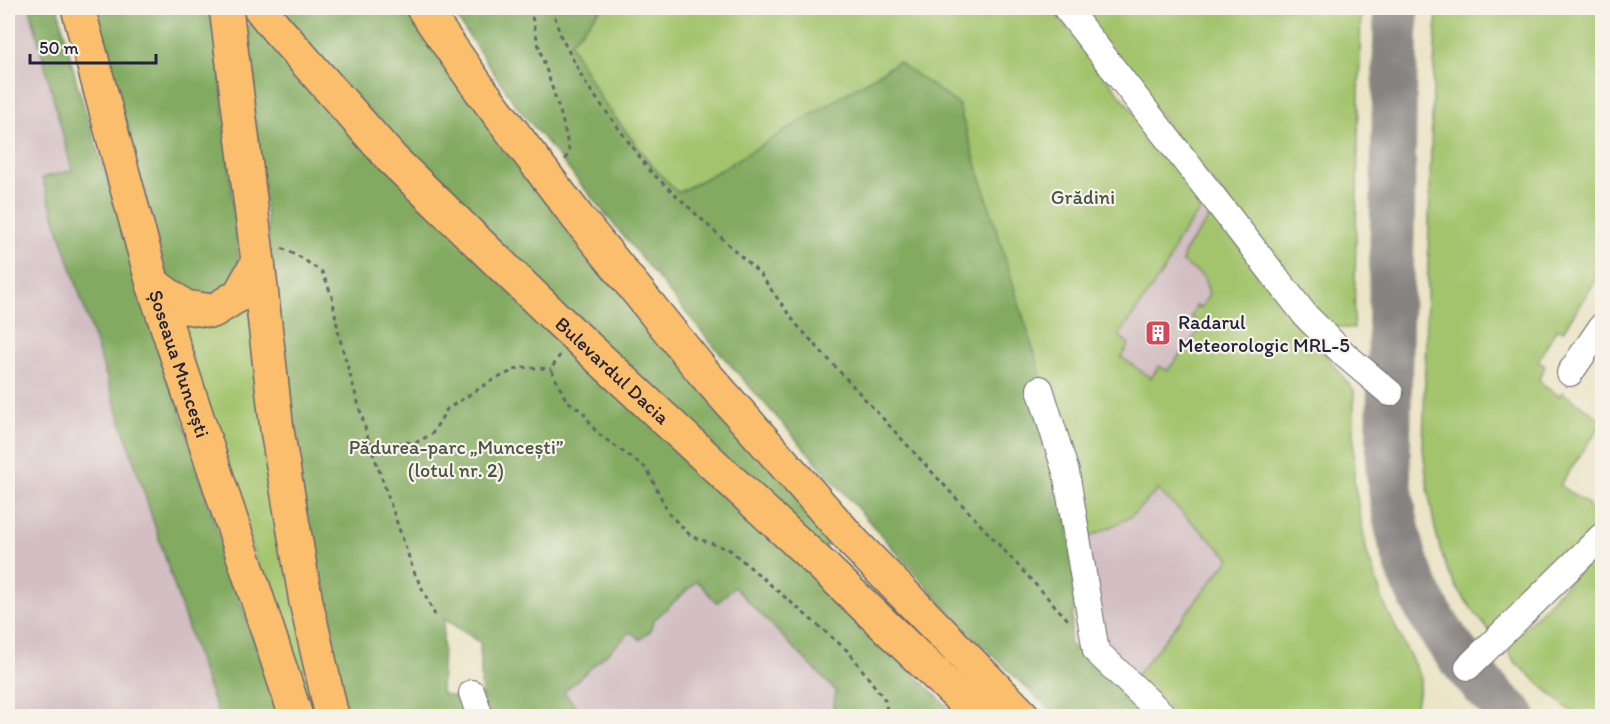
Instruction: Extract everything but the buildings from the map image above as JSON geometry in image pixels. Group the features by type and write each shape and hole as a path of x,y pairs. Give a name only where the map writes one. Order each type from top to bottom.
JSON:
{"main road":[{"name":"Șoseaua Muncești","path":"78,8 153,285 296,717"},
{"path":"226,8 279,442 306,602 332,717"},
{"path":"423,8 479,88 554,187 703,372 854,543 1023,717"},
{"name":"Bulevardul Dacia","path":"268,18 392,159 573,334 826,570 979,717"},
{"path":"153,285 185,307 213,311 239,295 256,248"},
{"path":"826,570 854,543"}],"lane":[{"path":"1066,8 1306,316 1345,355 1390,393"},
{"path":"1570,373 1602,326"},
{"path":"1040,389 1066,471 1096,651 1164,717"},
{"path":"1468,667 1602,536"}],"path":[{"path":"530,8 539,47 562,118 568,150 562,175 554,187"},
{"path":"552,8 561,37 586,84 650,171 760,274 796,324 1073,625"},
{"path":"256,248 300,257 322,272 332,296 339,336 370,443 414,572 435,615"},
{"path":"551,369 573,334"},
{"path":"370,443 417,442 432,434 447,409 491,381 521,367 551,369"},
{"path":"551,369 566,400 583,412 597,433 647,469 669,514 691,536 730,550 849,652 885,700 888,717"}],"shaded area":[{"path":"8,8 30,8 72,170 42,178 201,668 219,716 8,716"},
{"path":"1204,202 1213,213 1221,408 1160,367 1151,378 1120,357 1093,331"},
{"path":"1158,490 1230,558 1135,677 1113,657 1105,637 1085,539 1129,518"},
{"path":"697,581 734,587 836,691 832,716 572,716 579,710 564,693 632,631 639,640 653,621"}],"green space":[{"path":"30,8 58,8 78,87 236,589 281,716 219,716 201,668 42,178 72,170"},
{"path":"92,8 214,8 240,273 222,301 171,291"},
{"path":"274,8 412,8 834,538 820,552 486,237"},
{"path":"450,8 602,8 570,43 601,99 653,167 678,193 719,171 898,62 958,104 1043,382 1078,584 1069,643 1147,716 1056,716 957,621 711,343 515,104"},
{"name":"Grădini","path":"602,8 1052,8 1204,202 1177,240 1168,264 1119,336 1129,344 1121,357 1151,378 1159,366 1167,371 1203,326 1191,317 1196,306 1201,308 1209,294 1204,277 1182,262 1185,250 1213,213 1354,391 1354,482 1367,553 1385,606 1421,678 1414,716 1175,716 1135,677 1230,558 1158,490 1129,518 1085,539 719,171 678,193 653,167 601,99 570,43"},
{"path":"1074,8 1361,8 1354,328 1341,328 1321,318"},
{"path":"1437,8 1602,8 1602,271 1563,331 1557,328 1538,361 1545,366 1539,379 1545,387 1560,396 1562,392 1602,420 1560,485 1589,505 1588,508 1601,519 1594,538 1492,634 1471,609 1446,567 1436,534 1423,449"},
{"name":"Pădurea-parc „Muncești” (lotul nr. 2)","path":"250,19 957,716 832,716 836,691 734,587 717,603 697,581 653,621 651,630 640,640 631,632 564,692 579,710 572,716 486,716 482,705 480,642 444,619 441,693 469,701 474,716 456,716 454,713 444,716 347,716 300,506 245,37"},
{"path":"251,291 324,716 305,716 179,317"},
{"path":"1602,547 1602,581 1595,590 1602,596 1602,716 1576,716 1516,663 1509,654 1508,645"}],"taxiway":[{"path":"1396,8 1388,470 1392,502 1404,555 1422,600 1448,643 1480,682 1514,716"}],"place":[{"name":"Radarul Meteorologic MRL-5","path":"1158,333"}]}
